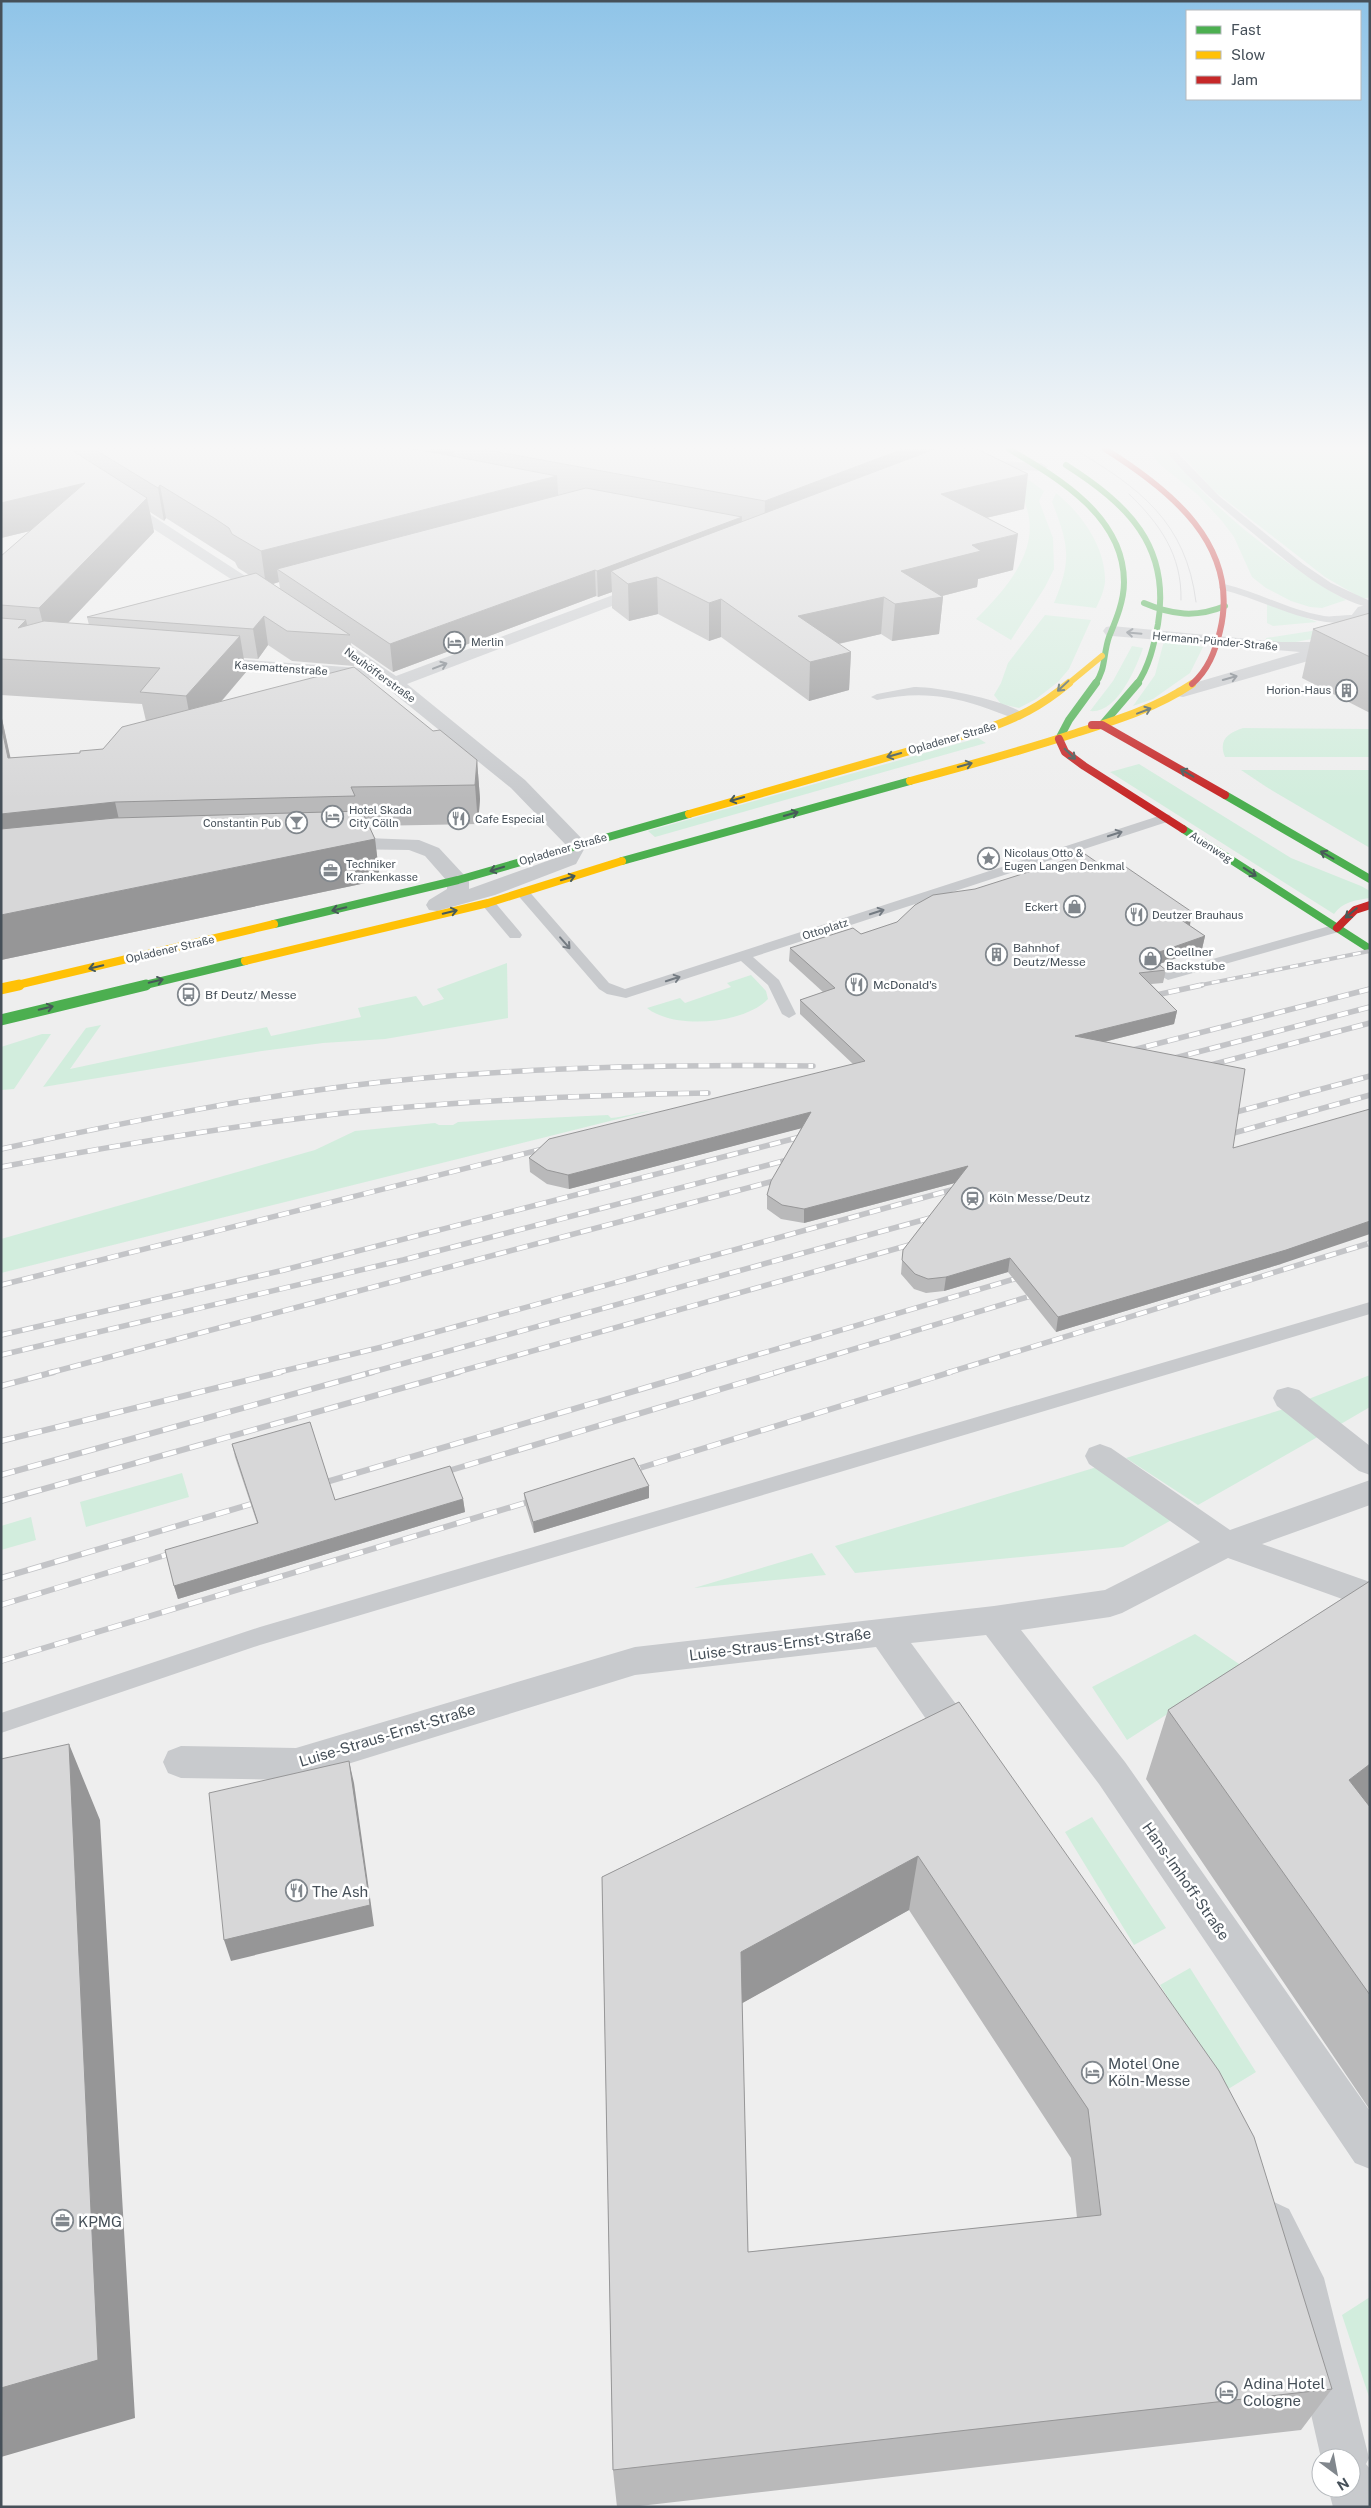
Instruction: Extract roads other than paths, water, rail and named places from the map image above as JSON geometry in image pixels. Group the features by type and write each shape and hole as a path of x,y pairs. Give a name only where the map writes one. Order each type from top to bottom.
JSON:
{"main road":[{"path":"1059,739 1066,724 1104,673 1102,656 1121,610 1124,593 1124,566"},
{"path":"1102,725 1139,681 1156,635 1160,611 1159,566"},
{"path":"1,1020 488,903 620,862 1059,739 1146,711 1183,692 1205,671 1220,640 1225,606 1224,587 1217,566"},
{"path":"1124,593 1160,611 1202,616 1212,614 1225,606"},
{"name":"Opladener Straße","path":"1,990 458,880 577,844 1008,722 1044,704 1082,669 1102,656"},
{"path":"1008,722 1035,722"},
{"path":"1051,723 1102,725 1370,879"},
{"name":"Auenweg","path":"1059,739 1065,752 1084,766 1370,949"},
{"path":"1337,928 1352,911 1370,905"},
{"path":"1,995 20,985"}],"street":[{"path":"220,566 280,604"},
{"path":"388,679 667,580"},
{"path":"245,599 283,589"},
{"name":"Hermann-Pünder-Straße","path":"1183,692 1307,657 1318,647 1367,621"},
{"name":"Neuhöfferstraße","path":"311,626 388,679 518,784 577,844"},
{"name":"Hermann-Pünder-Straße","path":"1112,631 1281,647 1318,647"},
{"name":"Kasemattenstraße","path":"192,661 388,679"},
{"path":"321,844 412,844 432,852 458,880 458,892 408,922"},
{"path":"437,905 487,890 569,860 577,844"},
{"path":"1288,1398 1370,1463"},
{"path":"1100,1456 1226,1544 1370,1596"},
{"name":"Luise-Straus-Ernst-Straße","path":"181,1762 296,1764 635,1661 994,1620 1110,1603 1226,1544 1370,1492"},
{"name":"Hans-Imhoff-Straße","path":"994,1620 1112,1773 1370,2148"},
{"path":"884,1632 981,1769"},
{"path":"1258,2192 1302,2278 1343,2448"}],"lane":[{"path":"1299,566 1335,589 1370,605"},
{"path":"1224,587 1245,590 1309,616 1328,620 1367,621"},
{"path":"877,697 919,690 979,700 1020,716"},
{"name":"Ottoplatz","path":"522,892 604,986 612,991 626,994 1165,818"},
{"path":"488,903 515,935"},
{"path":"1168,976 1337,928"},
{"path":"743,956 774,983 790,1014"},
{"path":"1,1723 260,1636 1024,1412 1370,1308"}],"tram line":[{"path":"1177,566 1181,600"},
{"path":"1188,566 1196,602"}],"railway":[{"path":"1196,986 1370,951"},
{"path":"1147,997 1202,985"},
{"path":"1125,1052 1370,989"},
{"path":"1167,1060 1370,1007"},
{"path":"1203,1067 1370,1023"},
{"path":"1,1149 238,1102 382,1082 543,1070 705,1066 813,1066"},
{"path":"1225,1115 1370,1076"},
{"path":"1,1167 177,1136 353,1112 530,1099 708,1093"},
{"path":"1223,1136 1370,1095"},
{"path":"1,1335 284,1270 808,1135"},
{"path":"1,1285 551,1147"},
{"path":"1,1355 403,1260 795,1158"},
{"path":"49,1373 785,1178"},
{"path":"275,1373 382,1347 962,1187"},
{"path":"369,1373 941,1215"},
{"path":"454,1373 920,1242"},
{"path":"947,1373 1370,1243"},
{"path":"695,1373 1028,1275"},
{"path":"774,1373 1041,1293"},
{"path":"1,1386 54,1372"},
{"path":"1,1441 281,1372"},
{"path":"1,1475 373,1372"},
{"path":"1,1501 459,1372"},
{"path":"316,1485 699,1372"},
{"path":"438,1474 778,1372"},
{"path":"627,1472 951,1372"},
{"path":"1,1661 538,1499"},
{"path":"1,1578 265,1500"},
{"path":"1,1605 179,1551"}],"place":[{"name":"Merlin","path":"455,642"},
{"name":"Horion-Haus","path":"1347,690"},
{"name":"Hotel Skada City Cölln","path":"333,816"},
{"name":"Cafe Especial","path":"459,819"},
{"name":"Constantin Pub","path":"297,823"},
{"name":"Nicolaus Otto & Eugen Langen Denkmal","path":"988,859"},
{"name":"Techniker Krankenkasse","path":"330,870"},
{"name":"Eckert","path":"1074,907"},
{"name":"Deutzer Brauhaus","path":"1136,915"},
{"name":"Bahnhof Deutz/Messe","path":"997,955"},
{"name":"Coellner Backstube","path":"1150,959"},
{"name":"McDonald's","path":"857,985"},
{"name":"Bf Deutz/ Messe","path":"189,995"},
{"name":"Köln Messe/Deutz","path":"973,1198"},
{"name":"The Ash","path":"296,1891"},
{"name":"Motel One Köln-Messe","path":"1092,2072"},
{"name":"KPMG","path":"62,2221"},
{"name":"Adina Hotel Cologne","path":"1227,2392"}]}
